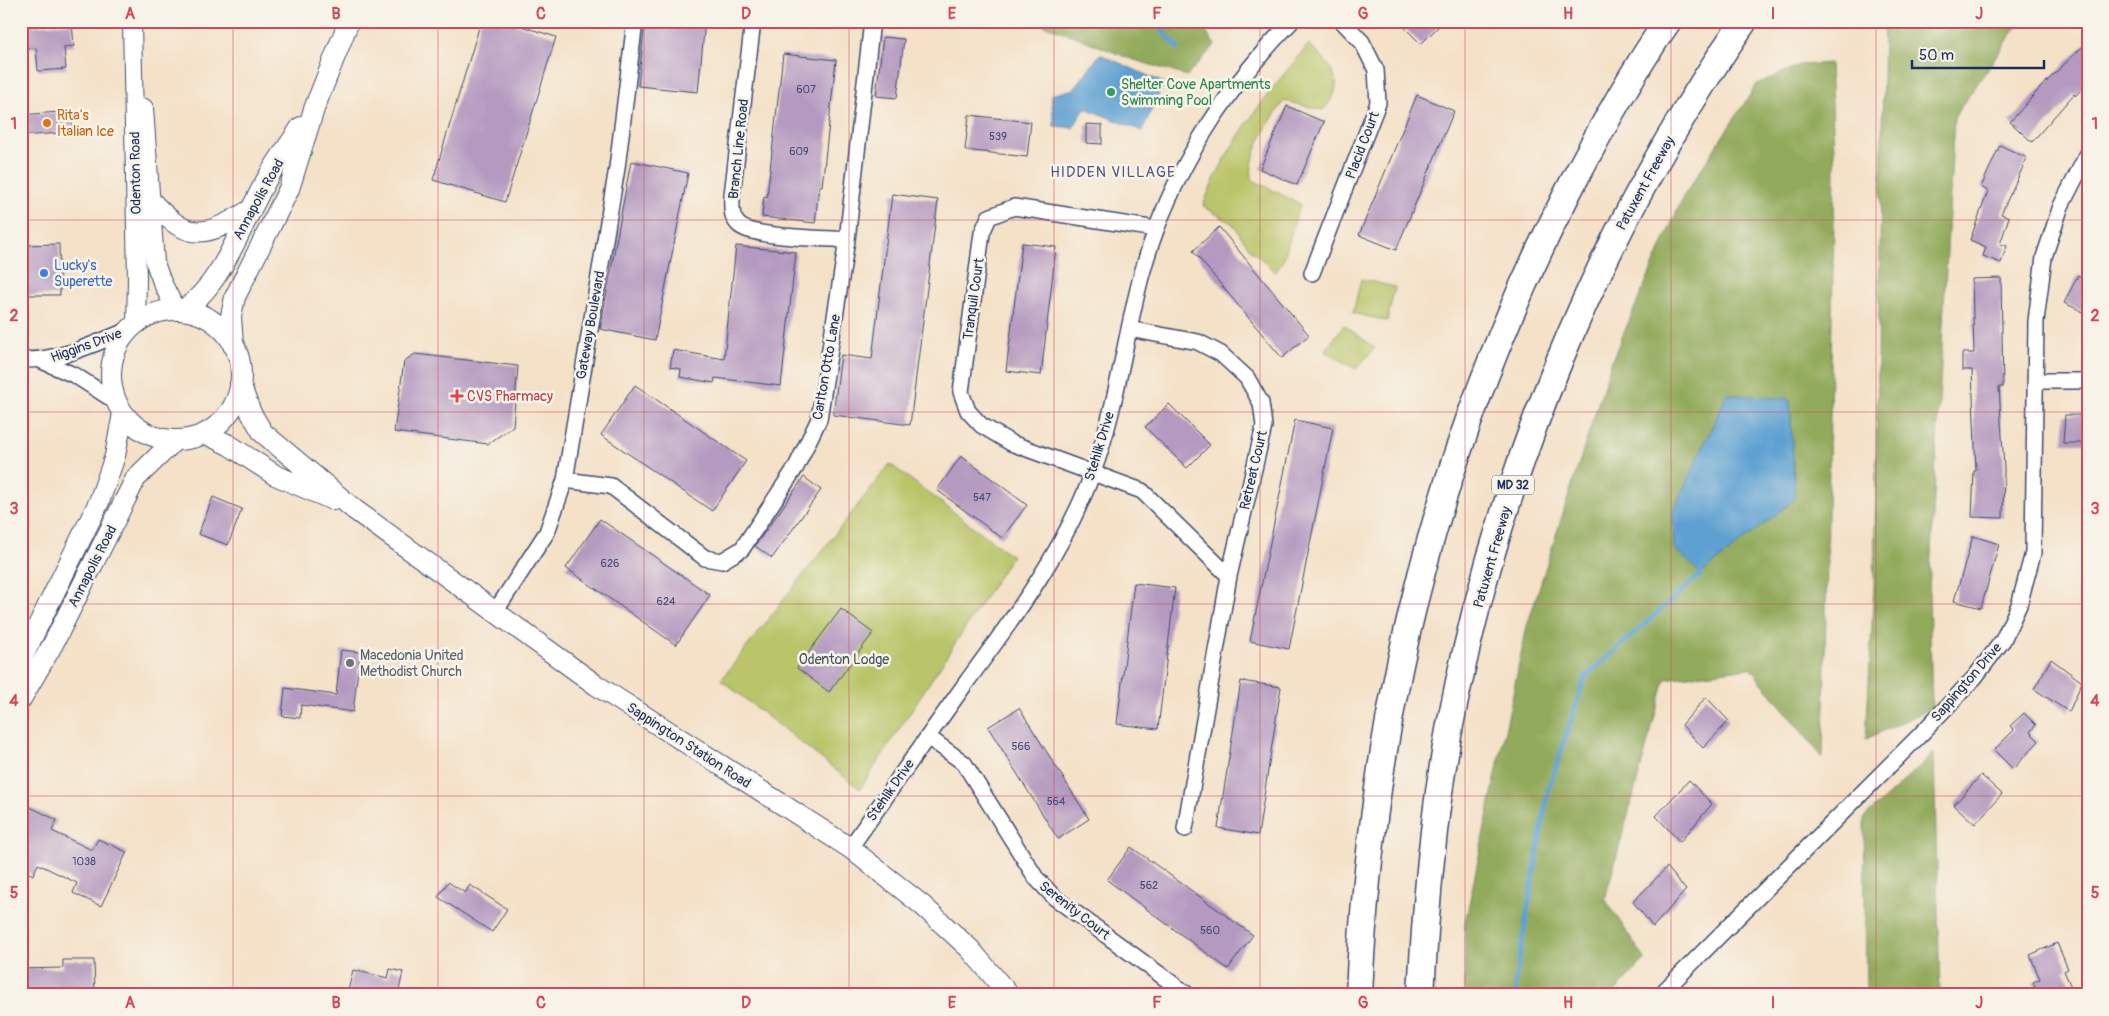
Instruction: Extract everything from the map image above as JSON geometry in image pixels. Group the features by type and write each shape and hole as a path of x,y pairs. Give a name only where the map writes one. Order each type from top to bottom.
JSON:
{"highway":[{"path":"1359,995 1362,923 1371,832 1389,715 1409,617 1437,514 1466,425 1497,344 1543,241 1596,139 1668,21"},
{"name":"Patuxent Freeway","path":"1421,995 1425,923 1434,832 1450,726 1471,629 1526,443 1600,266 1654,164 1710,69 1744,21"}],"main road":[{"name":"Annapolis Road","path":"233,345 231,316 235,297 289,189 314,109 349,21"},
{"name":"Annapolis Road","path":"180,310 196,302 212,285 268,178 314,109"},
{"path":"149,199 168,220 192,232 223,227 252,209"},
{"path":"180,310 204,316 217,324 228,335 238,353 242,374 239,394 232,410 220,424 206,434 191,440 174,441 153,437 134,426 120,408 113,393 111,370 116,348 132,327 152,314 180,310"},
{"name":"Sappington Station Road","path":"240,384 251,413 263,433 356,510 604,690 850,848 922,905 964,943 1009,995"},
{"name":"Annapolis Road","path":"21,660 99,502 115,456 120,408"},
{"name":"Sappington Station Road","path":"206,434 229,445 275,475 356,510"},
{"name":"Annapolis Road","path":"21,699 53,644 136,478 174,441"}],"street":[{"name":"Odenton Road","path":"133,21 145,113 149,199 155,263 162,282 180,310"},
{"name":"Odenton Road","path":"132,327 137,280 133,21"},
{"name":"Gateway Boulevard","path":"495,612 547,532 566,480 617,168 636,21"},
{"name":"Branch Line Road","path":"753,21 732,195 732,214 739,225 757,233 847,240"},
{"name":"Carlton Otto Lane","path":"566,480 611,486 705,558 722,561 742,549 796,467 819,419 847,240 872,21"},
{"name":"Stehlik Drive","path":"850,848 928,736 1020,610 1056,552 1093,472 1114,399 1129,329 1156,229 1174,185 1196,144 1235,86 1264,49 1292,21"},
{"name":"Placid Court","path":"1312,273 1378,103 1376,70 1362,42 1342,21"},
{"name":"Sappington Drive","path":"1660,995 1921,734 1975,677 2003,640 2019,605 2033,553 2036,321 2044,257 2061,206 2088,153"},
{"name":"Tranquil Court","path":"1093,472 1011,443 981,425 968,411 961,392 982,233 989,217 1014,207 1156,229"},
{"name":"Higgins Drive","path":"21,360 42,361 79,351 132,327"},
{"name":"Retreat Court","path":"1129,329 1198,342 1221,354 1247,378 1261,403 1264,426 1229,576 1185,829"},
{"name":"Higgins Drive","path":"42,361 76,376 120,408"},
{"path":"2036,382 2088,382"},
{"path":"1093,472 1142,491 1229,576"},
{"name":"Serenity Court","path":"928,736 964,763 1036,878 1055,898 1188,995"}],"green space":[{"path":"1032,21 1199,21 1215,45 1187,76 1128,58"},
{"path":"1884,21 2021,21 1954,117 1929,592 1932,708 1866,739 1874,586"},
{"path":"1309,44 1330,67 1334,75 1336,83 1331,100 1323,110 1284,101 1261,138 1252,168 1251,179 1300,204 1284,258 1276,272 1250,249 1233,224 1203,206 1223,162 1249,120"},
{"path":"1830,63 1835,173 1823,758 1750,668 1665,679 1605,899 1645,959 1612,995 1465,995 1465,923 1527,626 1612,360 1683,197 1757,84 1800,65"},
{"path":"1361,279 1395,287 1387,321 1353,313"},
{"path":"1344,325 1375,348 1356,369 1325,351"},
{"name":"Odenton Lodge","path":"890,464 1012,556 860,789 721,680"},
{"path":"1934,753 1940,995 1866,995 1864,818"}],"water":[{"name":"Shelter Cove Apartments Swimming Pool","path":"1100,54 1164,83 1142,131 1085,108 1073,128 1054,126 1051,95 1074,89"},
{"path":"1727,394 1790,399 1795,499 1701,574 1674,548 1673,512"}],"building":[{"path":"481,21 505,21 556,37 505,202 433,180"},
{"path":"645,21 705,21 698,92 638,86"},
{"path":"1398,21 1444,21 1421,44"},
{"path":"72,23 74,46 64,47 66,69 38,71 36,48 21,49 21,27"},
{"path":"883,37 904,39 897,98 876,96"},
{"path":"2088,41 2088,83 2075,96 2074,94 2032,142 2010,122 2040,88"},
{"path":"783,54 836,60 822,186 819,186 815,223 762,217 764,196 767,197"},
{"path":"1417,95 1454,111 1396,250 1359,235"},
{"path":"1287,106 1324,122 1297,185 1260,169"},
{"name":"Rita's Italian Ice","path":"71,111 73,132 21,136 21,115"},
{"path":"969,115 1031,122 1027,157 965,150"},
{"path":"1086,124 1102,125 1102,144 1086,143"},
{"path":"2000,145 2027,158 2001,214 2009,217 2000,244 2007,246 2001,263 1983,256 1986,247 1970,240 1988,191 1981,187"},
{"path":"631,161 688,173 655,340 600,329"},
{"path":"892,194 938,200 910,425 833,415 841,355 872,359"},
{"path":"1219,227 1309,335 1282,358 1193,251"},
{"path":"1022,243 1056,247 1041,375 1006,371"},
{"path":"59,244 60,295 23,295 22,245"},
{"path":"736,246 796,252 781,386 715,378 714,383 680,377 681,369 670,367 673,350 724,359"},
{"path":"2078,275 2088,280 2088,314 2064,303"},
{"path":"2001,278 2003,387 1999,387 2004,469 2003,518 1972,517 1974,471 1976,471 1972,370 1962,370 1962,353 1974,353 1972,279"},
{"name":"CVS Pharmacy","path":"415,354 518,366 513,426 488,444 394,432 404,361"},
{"path":"635,385 746,461 712,511 601,435"},
{"path":"1169,404 1210,445 1187,468 1145,427"},
{"path":"2065,415 2088,415 2088,443 2063,443"},
{"path":"1295,420 1333,428 1289,649 1250,641"},
{"path":"961,456 1027,505 1002,538 937,490"},
{"path":"804,477 821,490 772,558 755,546"},
{"path":"213,497 242,509 228,545 198,534"},
{"path":"600,519 710,595 676,645 566,568"},
{"path":"1973,536 1999,544 1981,608 1954,601"},
{"path":"1134,583 1175,588 1158,729 1117,724"},
{"path":"841,609 873,633 829,692 797,668"},
{"path":"341,650 360,652 353,712 301,705 300,718 282,716 285,688 336,695"},
{"path":"2051,659 2082,682 2069,712 2034,689"},
{"path":"1241,681 1281,687 1258,835 1218,828"},
{"path":"1706,697 1729,721 1703,748 1682,725"},
{"path":"1019,708 1089,819 1058,839 988,727"},
{"path":"2024,713 2036,725 2030,732 2039,741 2013,769 1994,750 2014,730 2010,726"},
{"path":"1981,775 2002,794 1975,824 1954,805"},
{"path":"1689,780 1712,804 1680,842 1656,816"},
{"path":"30,807 57,820 52,831 92,850 98,839 127,852 101,906 73,893 77,883 38,864 33,875 21,869 21,826"},
{"path":"1131,847 1253,935 1228,969 1107,880"},
{"path":"1667,867 1686,890 1653,927 1633,902"},
{"path":"448,882 465,893 470,885 507,909 492,932 438,897"},
{"path":"2057,943 2068,969 2064,971 2072,989 2059,995 2038,995 2033,982 2040,979 2030,955"},
{"path":"63,960 94,960 95,995 21,995 21,969 63,968"},
{"path":"390,969 403,972 398,995 347,995 353,970 388,978"}],"waterway":[{"path":"1153,21 1178,48"},
{"path":"1515,995 1516,978 1548,791 1585,677 1701,574"}],"place":[{"name":"Shelter Cove Apartments Swimming Pool","path":"1111,92"},
{"name":"Rita's Italian Ice","path":"47,123"},
{"name":"Lucky's Superette","path":"44,273"},
{"name":"CVS Pharmacy","path":"457,396"},
{"name":"Macedonia United Methodist Church","path":"350,663"}],"district":[{"name":"HIDDEN VILLAGE","path":"1113,172"}]}
